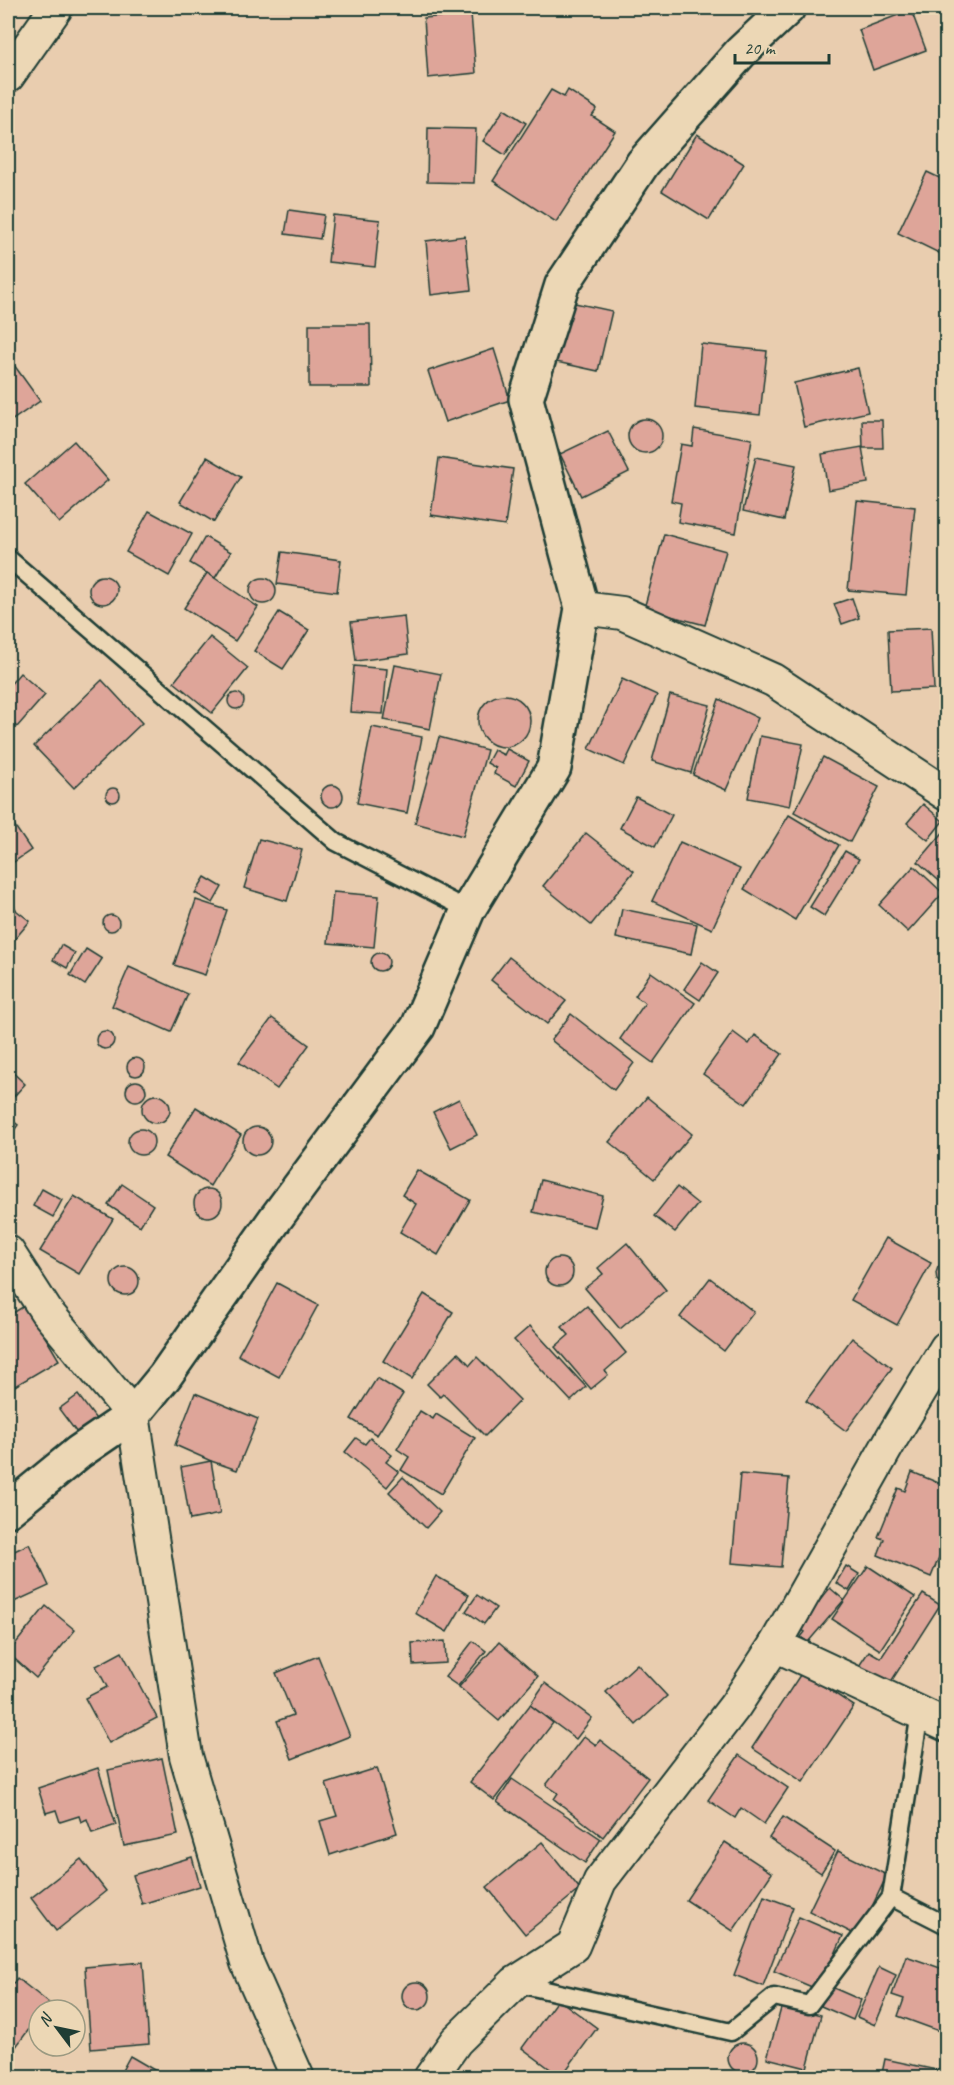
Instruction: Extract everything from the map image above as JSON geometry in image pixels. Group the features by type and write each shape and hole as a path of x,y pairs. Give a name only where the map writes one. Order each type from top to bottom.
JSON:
{"street":[{"path":"8,75 56,8"},
{"path":"8,1510 80,1452 133,1415 165,1376 276,1218 418,1027 468,910 554,768 582,608 526,399 562,285 643,163 741,52 788,8"},
{"path":"582,608 622,613 773,680 946,794"},
{"path":"8,1252 46,1311 133,1415 186,1756 247,1963 298,2078"},
{"path":"430,2078 456,2041 515,1983 573,1946 600,1881 735,1706 775,1645 893,1436 946,1348"},
{"path":"775,1645 933,1719"}],"lane":[{"path":"8,558 336,842 468,910"},
{"path":"515,1983 731,2032 774,1998 809,2005 891,1897 933,1719"},
{"path":"891,1897 946,1925"}],"building":[{"path":"911,10 926,50 873,70 859,30"},
{"path":"471,14 476,73 428,78 424,18"},
{"path":"551,90 564,97 568,90 597,109 592,116 615,131 556,222 493,181"},
{"path":"504,109 526,123 505,155 483,141"},
{"path":"428,128 476,129 474,183 427,182"},
{"path":"697,134 744,164 709,220 662,191"},
{"path":"927,172 946,181 946,248 943,255 898,233"},
{"path":"289,210 324,215 320,239 285,234"},
{"path":"333,215 380,220 375,267 328,262"},
{"path":"465,236 471,290 431,295 426,241"},
{"path":"561,300 612,311 598,371 547,360"},
{"path":"309,324 370,324 371,387 309,387"},
{"path":"701,344 767,351 760,415 695,408"},
{"path":"494,349 510,400 445,422 428,371"},
{"path":"14,365 40,401 8,423 8,370"},
{"path":"858,368 868,412 804,427 794,383"},
{"path":"645,419 657,424 662,436 657,448 645,453 633,448 628,436 633,424"},
{"path":"862,420 882,420 883,448 863,448"},
{"path":"694,429 752,439 736,533 678,522 681,503 671,501 681,444 692,446"},
{"path":"608,431 629,472 581,496 560,454"},
{"path":"74,441 108,480 59,523 25,484"},
{"path":"862,447 868,483 828,490 822,454"},
{"path":"207,457 241,477 214,522 180,502"},
{"path":"756,457 796,465 784,520 743,511"},
{"path":"439,458 513,469 505,526 431,515"},
{"path":"857,501 915,507 906,595 848,590"},
{"path":"149,511 192,534 169,576 126,552"},
{"path":"664,534 726,551 705,625 644,609"},
{"path":"205,537 231,552 215,578 190,563"},
{"path":"282,552 341,560 337,592 277,584"},
{"path":"207,573 258,607 235,641 184,608"},
{"path":"103,576 113,580 117,590 113,600 103,604 93,600 89,590 93,580"},
{"path":"263,578 272,582 276,591 272,600 263,604 254,600 250,591 254,582"},
{"path":"852,598 859,618 842,624 834,604"},
{"path":"279,612 309,630 283,669 254,651"},
{"path":"404,616 408,654 356,661 351,622"},
{"path":"931,628 934,689 891,691 888,630"},
{"path":"210,637 248,668 212,713 174,682"},
{"path":"395,665 441,674 430,729 384,720"},
{"path":"354,666 387,669 383,714 350,712"},
{"path":"20,673 45,695 17,727 8,719 8,687"},
{"path":"622,679 657,695 624,765 589,749"},
{"path":"102,680 142,723 74,788 34,746"},
{"path":"236,693 242,695 244,701 242,707 236,709 230,707 228,701 230,695"},
{"path":"504,695 514,697 522,703 528,711 530,721 528,731 522,739 514,745 504,747 494,745 486,739 480,731 478,721 480,711 486,703 494,697"},
{"path":"670,695 710,705 691,773 652,761"},
{"path":"719,699 758,718 726,790 693,775"},
{"path":"372,727 422,737 407,813 357,803"},
{"path":"760,736 803,744 790,806 748,798"},
{"path":"439,737 487,750 463,836 415,823"},
{"path":"507,749 529,761 516,786 494,774 496,768 487,763 494,750 504,755"},
{"path":"823,757 879,787 850,842 794,812"},
{"path":"332,785 342,792 343,796 336,806 332,807 322,800 321,796 328,786"},
{"path":"110,788 116,788 120,795 116,802 110,802 106,798 106,792"},
{"path":"636,797 672,815 655,847 620,828"},
{"path":"923,804 943,821 928,840 907,823"},
{"path":"789,815 839,845 795,920 744,889"},
{"path":"8,816 31,850 8,866"},
{"path":"946,829 946,887 918,862"},
{"path":"586,833 634,871 591,925 543,886"},
{"path":"259,839 302,850 287,901 244,888"},
{"path":"680,842 740,869 712,929 652,901"},
{"path":"845,851 859,859 824,916 810,907"},
{"path":"914,866 943,893 908,932 879,905"},
{"path":"205,877 222,887 213,903 195,893"},
{"path":"333,892 379,896 374,947 328,943"},
{"path":"8,895 17,911 30,921 9,946 8,945"},
{"path":"196,900 227,910 205,975 174,965"},
{"path":"622,909 697,924 691,954 616,938"},
{"path":"108,915 114,915 119,923 117,929 108,931 103,926 103,920"},
{"path":"61,945 75,953 67,968 53,960"},
{"path":"86,949 102,959 85,985 70,975"},
{"path":"380,953 386,956 389,962 386,968 380,971 374,968 371,962 374,956"},
{"path":"509,957 566,1001 547,1024 491,980"},
{"path":"702,962 718,973 700,1000 684,989"},
{"path":"129,967 188,994 171,1032 112,1006"},
{"path":"651,972 695,1003 653,1063 620,1039 645,1003 635,996"},
{"path":"571,1014 634,1063 614,1090 551,1040"},
{"path":"272,1018 309,1045 277,1089 239,1062"},
{"path":"105,1031 113,1036 114,1040 109,1048 105,1049 97,1044 96,1040 101,1032"},
{"path":"733,1032 749,1044 755,1035 782,1054 746,1104 703,1074"},
{"path":"132,1058 140,1058 145,1063 143,1074 132,1076 127,1071 127,1063"},
{"path":"8,1068 25,1084 8,1103"},
{"path":"136,1081 143,1084 146,1091 143,1098 136,1101 129,1098 126,1091 129,1084"},
{"path":"156,1095 166,1099 170,1109 166,1119 156,1123 146,1119 142,1109 146,1099"},
{"path":"647,1097 692,1134 654,1179 609,1142"},
{"path":"459,1099 477,1135 451,1148 433,1112"},
{"path":"196,1107 241,1135 210,1186 165,1157"},
{"path":"8,1117 18,1125 8,1139"},
{"path":"257,1127 267,1131 271,1141 267,1151 257,1155 247,1151 243,1141 247,1131"},
{"path":"141,1129 150,1133 154,1142 150,1151 141,1155 132,1151 128,1142 132,1133"},
{"path":"417,1170 470,1200 438,1255 400,1232 416,1204 402,1195"},
{"path":"541,1180 603,1196 595,1227 533,1212"},
{"path":"122,1184 153,1205 140,1226 108,1205"},
{"path":"677,1187 698,1204 675,1232 654,1216"},
{"path":"42,1189 62,1200 53,1217 33,1206"},
{"path":"208,1189 218,1193 222,1203 218,1213 208,1217 198,1213 194,1203 198,1193"},
{"path":"74,1196 113,1219 79,1274 40,1251"},
{"path":"886,1238 931,1263 897,1325 851,1300"},
{"path":"627,1243 666,1290 620,1329 585,1288 603,1274 598,1268"},
{"path":"559,1258 569,1262 573,1272 569,1282 559,1286 549,1282 545,1272 549,1262"},
{"path":"946,1261 946,1288 937,1280 936,1273 938,1267"},
{"path":"125,1267 135,1271 139,1281 135,1291 125,1295 115,1291 111,1281 115,1271"},
{"path":"710,1278 754,1312 724,1351 680,1317"},
{"path":"277,1283 318,1305 279,1377 238,1355"},
{"path":"424,1294 453,1312 412,1379 383,1361"},
{"path":"26,1305 59,1360 15,1386 8,1373 8,1316"},
{"path":"587,1306 626,1353 605,1371 608,1375 591,1389 555,1347 569,1335 562,1327"},
{"path":"530,1326 586,1387 571,1401 514,1340"},
{"path":"852,1338 892,1368 846,1431 806,1401"},
{"path":"458,1353 470,1365 477,1357 520,1400 485,1436 443,1394 440,1397 427,1384"},
{"path":"377,1378 403,1394 377,1435 351,1419"},
{"path":"195,1393 258,1419 237,1470 175,1445"},
{"path":"78,1395 96,1419 77,1433 59,1409"},
{"path":"420,1411 433,1419 436,1414 475,1438 441,1494 401,1470 409,1457 397,1449"},
{"path":"356,1438 365,1444 370,1438 392,1455 386,1462 399,1472 387,1487 345,1452"},
{"path":"211,1461 220,1514 190,1520 181,1467"},
{"path":"912,1472 946,1486 946,1540 931,1577 878,1555 884,1539 878,1537 898,1488 905,1491"},
{"path":"740,1474 789,1478 781,1567 732,1563"},
{"path":"403,1477 440,1512 426,1528 389,1492"},
{"path":"29,1544 49,1586 14,1602 8,1588 8,1554"},
{"path":"846,1566 859,1574 849,1591 836,1583"},
{"path":"868,1566 915,1597 880,1650 832,1619"},
{"path":"436,1576 469,1595 447,1632 415,1613"},
{"path":"830,1588 844,1600 808,1642 801,1637 805,1632 798,1627"},
{"path":"923,1594 940,1605 887,1688 857,1669 869,1651 881,1658"},
{"path":"477,1595 496,1608 484,1624 466,1611"},
{"path":"46,1606 75,1630 36,1678 8,1653"},
{"path":"445,1641 446,1663 413,1665 412,1643"},
{"path":"473,1641 486,1651 458,1686 445,1677"},
{"path":"499,1642 538,1676 499,1721 459,1687"},
{"path":"122,1652 157,1718 109,1743 85,1698 107,1687 96,1666"},
{"path":"318,1656 350,1736 292,1759 277,1721 293,1715 276,1673"},
{"path":"637,1664 667,1696 636,1725 606,1692"},
{"path":"802,1672 854,1706 803,1782 752,1748"},
{"path":"545,1683 592,1718 576,1739 530,1705"},
{"path":"530,1705 553,1723 494,1800 470,1782"},
{"path":"584,1736 596,1745 600,1740 648,1778 603,1837 554,1799 558,1793 546,1785"},
{"path":"739,1755 788,1788 764,1824 741,1808 735,1818 708,1800"},
{"path":"162,1758 178,1835 124,1846 108,1770"},
{"path":"98,1768 116,1825 92,1833 87,1819 81,1822 79,1816 60,1822 56,1810 46,1813 38,1788"},
{"path":"377,1768 397,1833 330,1855 320,1821 337,1816 326,1784"},
{"path":"512,1779 601,1839 585,1863 497,1802"},
{"path":"783,1817 835,1851 821,1873 769,1838"},
{"path":"542,1842 580,1889 525,1934 487,1887"},
{"path":"725,1842 772,1873 733,1931 686,1900"},
{"path":"838,1851 887,1875 858,1936 809,1911"},
{"path":"192,1857 200,1886 142,1904 133,1875"},
{"path":"81,1859 106,1891 56,1931 31,1898"},
{"path":"764,1896 793,1907 763,1986 734,1975"},
{"path":"799,1917 843,1936 819,1990 774,1971"},
{"path":"906,1956 946,1970 946,2010 939,2031 898,2016 904,1999 892,1995"},
{"path":"143,1962 149,2044 91,2049 85,1967"},
{"path":"879,1967 896,1975 875,2025 857,2017"},
{"path":"17,1978 43,1998 27,1998 27,2032 15,2048 8,2042 8,1991"},
{"path":"416,1982 426,1986 430,1996 426,2006 416,2010 406,2006 402,1996 406,1986"},
{"path":"829,1986 861,2000 853,2020 821,2006"},
{"path":"558,1999 597,2028 561,2077 522,2048"},
{"path":"782,2005 821,2015 807,2068 767,2058"},
{"path":"946,2021 946,2043 940,2041"},
{"path":"743,2043 754,2047 758,2058 754,2069 743,2073 732,2069 728,2058 732,2047"},
{"path":"130,2056 168,2078 118,2078"},
{"path":"885,2059 946,2072 946,2078 881,2078"}]}
